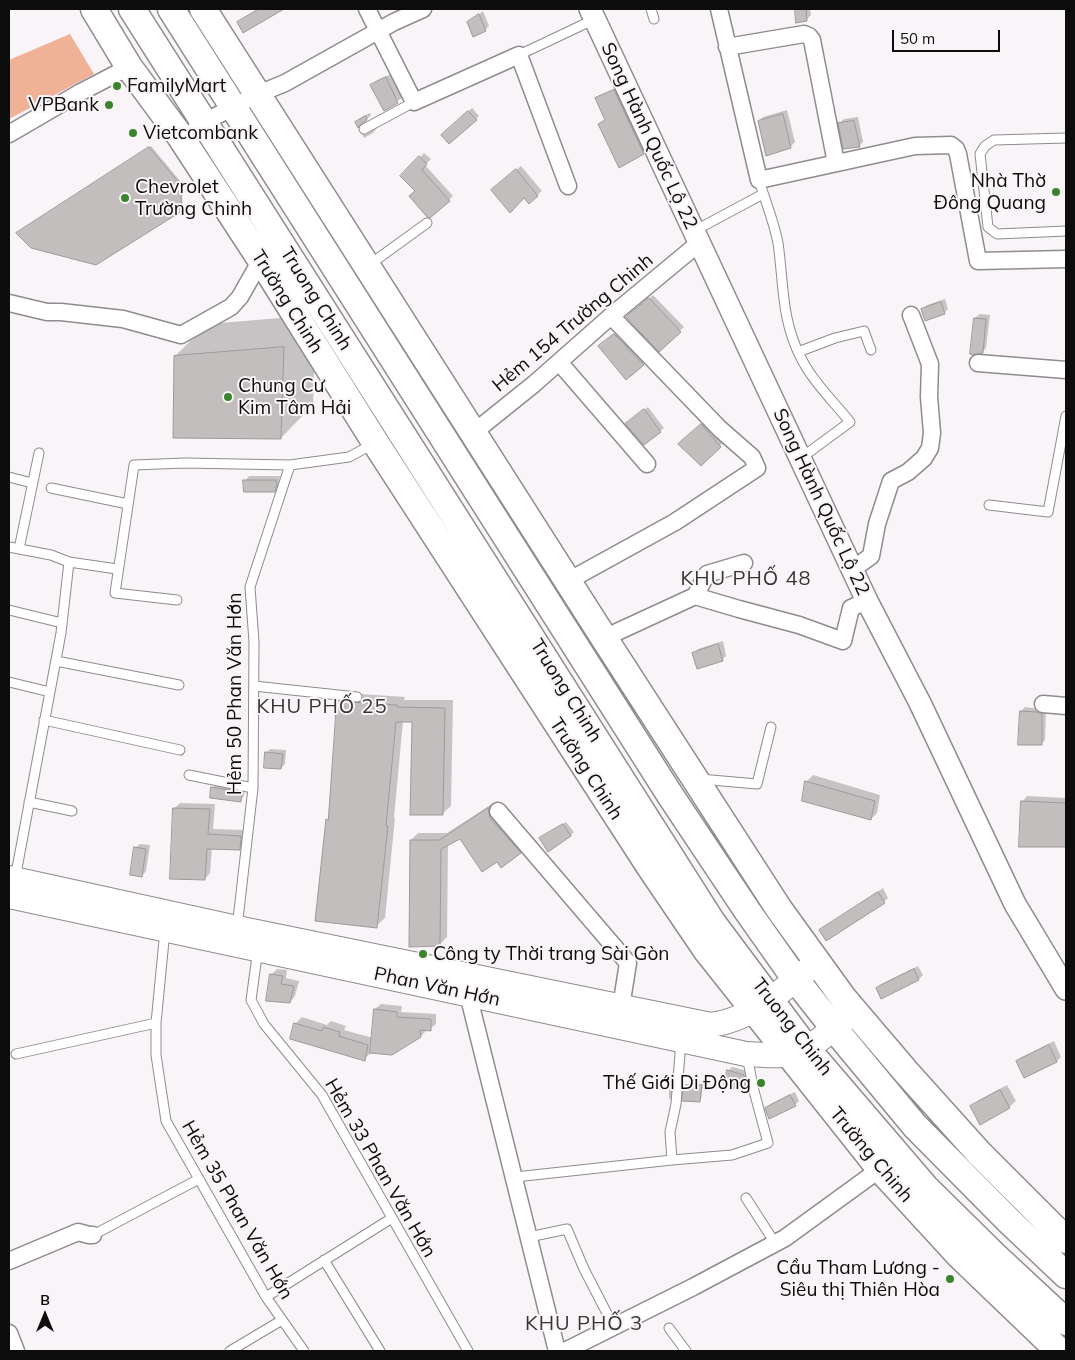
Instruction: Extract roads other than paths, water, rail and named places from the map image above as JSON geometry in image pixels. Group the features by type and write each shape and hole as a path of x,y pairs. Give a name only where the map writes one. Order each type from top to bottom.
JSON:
{"main road":[{"name":"Trường Chinh","path":"94,9 129,67 180,136 261,260 375,442 706,951 762,1005 798,1051"},
{"name":"Truong Chinh","path":"132,9 712,922 762,1005"},
{"name":"Truong Chinh","path":"171,9 670,795 796,980 915,1126 1009,1221 1066,1275"},
{"path":"209,10 258,94 367,267 779,909 854,1011 907,1073 979,1153 1066,1240"},
{"name":"Phan Văn Hớn","path":"11,884 165,929 258,949 346,959 622,1007 711,1025 726,1023 762,1005 817,963"},
{"name":"Phan Văn Hớn","path":"11,884 237,928 468,994 746,1054 798,1051"},
{"path":"798,1051 854,1011"},
{"name":"Truong Chinh","path":"798,1051 889,1162 925,1187 1066,1322"},
{"name":"Trường Chinh","path":"889,1162 958,1254 1060,1351"}],"street":[{"path":"367,9 414,102 519,54 568,186"},
{"path":"180,136 233,106 285,83 378,31 423,9"},
{"path":"719,9 761,187 836,163 915,146 951,145 958,154 978,261 1066,260"},
{"name":"Song Hành Quốc Lộ 22","path":"593,14 867,601 928,720 1015,904 1066,989"},
{"path":"727,47 804,34 809,36 836,163"},
{"path":"9,134 81,92 129,67"},
{"name":"Hẻm 154 Trường Chinh","path":"473,433 559,362 697,237"},
{"path":"9,303 47,312 122,319 181,335 231,307 240,297 261,260"},
{"path":"852,569 871,556 877,524 891,482 908,472 924,458 930,448 932,433 929,397 930,364 911,315"},
{"path":"568,581 675,522 757,468 752,457 720,429 611,316"},
{"path":"559,362 648,464"},
{"path":"978,363 1066,370"},
{"path":"604,638 695,596 706,574 744,563"},
{"path":"695,596 739,610 799,625 843,641 851,608 867,601"},
{"path":"1043,704 1066,706"},
{"path":"498,811 628,963 622,1007"},
{"path":"468,994 557,1351"},
{"path":"565,1351 693,1288 775,1243 889,1162"},
{"path":"9,1261 78,1232 93,1235"},
{"path":"9,1333 16,1351"}],"lane":[{"path":"651,9 654,20"},
{"path":"519,54 593,14"},
{"path":"364,128 414,102"},
{"path":"1066,138 994,140 985,146 980,154 988,227 991,231 997,234 1066,231"},
{"path":"697,237 761,187 777,240 785,313 798,352 818,384 850,422 800,458"},
{"path":"367,267 427,223"},
{"path":"798,352 835,338 864,331 871,350"},
{"path":"989,505 1048,512 1066,416"},
{"path":"177,600 114,593 134,465 290,465 349,457 375,442"},
{"path":"19,549 39,452"},
{"name":"Hẻm 50 Phan Văn Hớn","path":"237,928 253,788 254,642 250,587 290,465"},
{"path":"9,477 32,483"},
{"path":"51,488 128,504"},
{"path":"9,547 51,555 69,562 117,569"},
{"path":"11,884 56,661 69,562"},
{"path":"9,610 62,623"},
{"path":"56,661 179,685"},
{"path":"9,682 50,692"},
{"path":"254,686 357,698"},
{"path":"44,720 180,750"},
{"path":"695,779 757,784 771,727"},
{"path":"189,775 253,788"},
{"path":"29,802 72,811"},
{"name":"Hẻm 35 Phan Văn Hớn","path":"165,929 156,1023 156,1055 166,1121 266,1297 304,1351"},
{"name":"Hẻm 33 Phan Văn Hớn","path":"258,949 251,1000 264,1024 322,1095 468,1351"},
{"path":"16,1054 156,1023"},
{"path":"672,1160 670,1132 676,1104 681,1039"},
{"path":"515,1177 732,1155 768,1143 746,1054"},
{"path":"93,1235 199,1179"},
{"path":"746,1198 775,1243"},
{"path":"266,1297 392,1218"},
{"path":"529,1237 567,1229 584,1269 614,1327"},
{"path":"324,1260 380,1351"},
{"path":"230,1351 282,1320"},
{"path":"669,1328 686,1351"}],"place":[{"name":"FamilyMart","path":"117,86"},
{"name":"VPBank","path":"109,105"},
{"name":"Vietcombank","path":"133,133"},
{"name":"Nhà Thờ Đông Quang","path":"1056,192"},
{"name":"Chevrolet Trường Chinh","path":"125,198"},
{"name":"Chung Cư Kim Tâm Hải","path":"228,397"},
{"name":"Công ty Thời trang Sài Gòn","path":"423,954"},
{"name":"Thế Giới Di Động","path":"761,1083"},
{"name":"Cầu Tham Lương - Siêu thị Thiên Hòa","path":"950,1279"}],"district":[{"name":"KHU PHỐ 48","path":"746,579"},
{"name":"KHU PHỐ 25","path":"322,707"},
{"name":"KHU PHỐ 3","path":"584,1324"}]}
